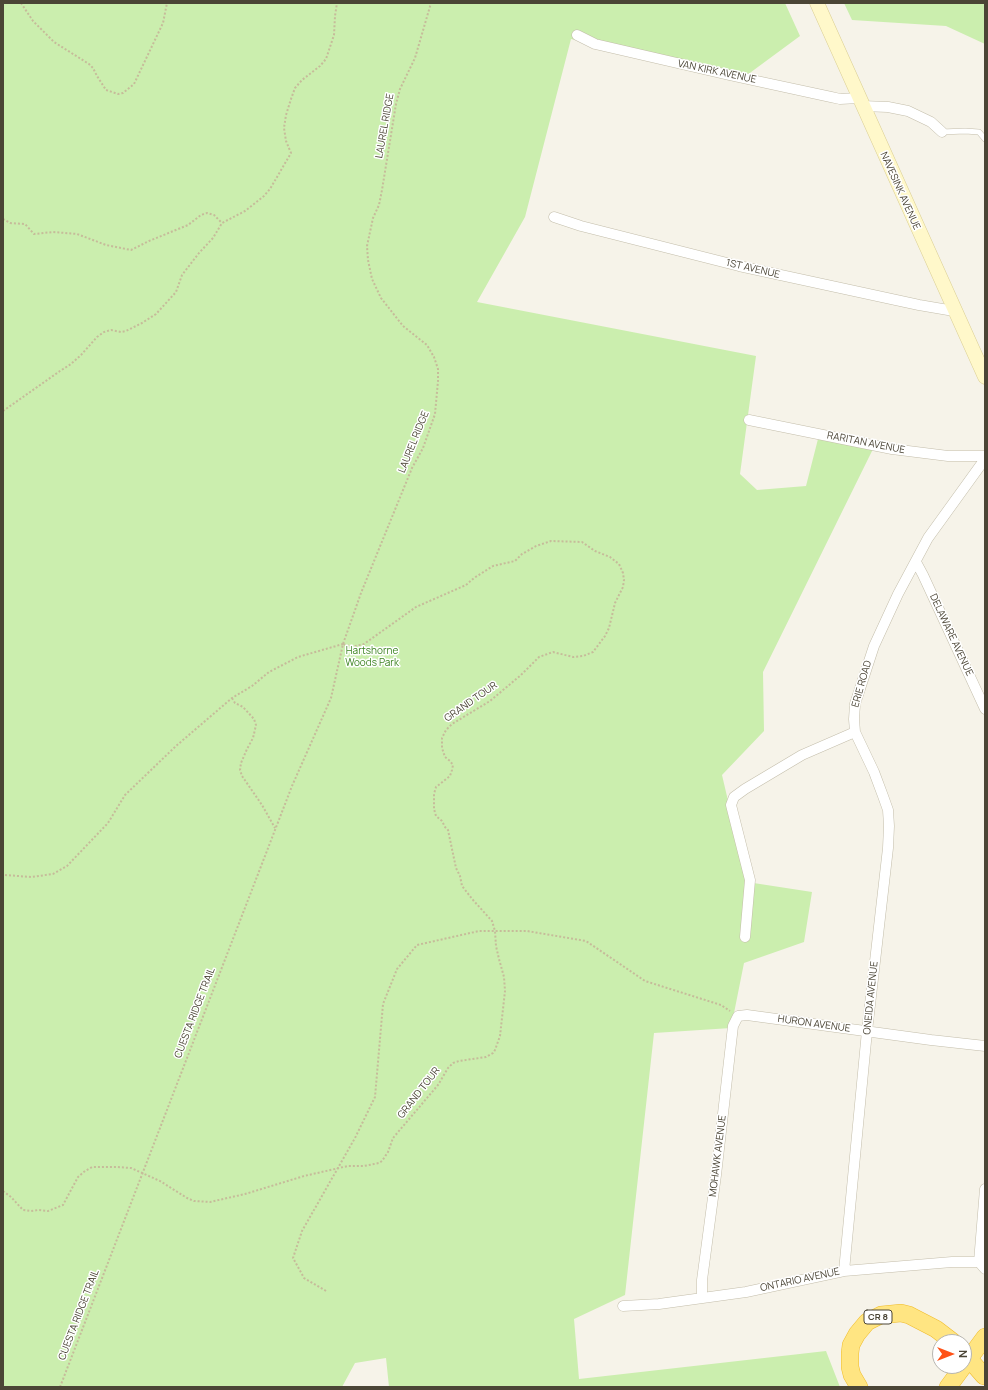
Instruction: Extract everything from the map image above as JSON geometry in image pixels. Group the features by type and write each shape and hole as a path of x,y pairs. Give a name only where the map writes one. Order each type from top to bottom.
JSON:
{"highway":[{"name":"CR 8","path":"859,1387 852,1375 850,1367 851,1345 857,1334 868,1322 881,1315 901,1313 909,1315 943,1334"},
{"path":"972,1350 985,1337"},
{"path":"972,1364 981,1379"},
{"path":"948,1387 956,1374"}],"main road":[{"name":"NAVESINK AVENUE","path":"817,3 954,311 985,377"}],"street":[{"name":"VAN KIRK AVENUE","path":"577,35 595,44 729,75 831,97 908,111 931,122 942,132"},
{"name":"1ST AVENUE","path":"554,216 581,226 739,266 919,305 954,311"},
{"name":"RARITAN AVENUE","path":"749,420 892,449 948,456 985,456"},
{"name":"ERIE ROAD","path":"855,732 854,704 874,646 898,594 928,538 985,459"},
{"name":"DELAWARE AVENUE","path":"916,562 927,582 985,709"},
{"path":"745,937 750,880 731,805 734,797 802,755 855,732"},
{"name":"ONEIDA AVENUE","path":"844,1271 867,1031 888,848 889,826 888,810 883,796 874,772 855,732"},
{"name":"HURON AVENUE","path":"738,1016 747,1015 985,1046"},
{"name":"MOHAWK AVENUE","path":"702,1298 702,1280 733,1026 738,1016"},
{"path":"982,1265 985,1189"},
{"name":"ONTARIO AVENUE","path":"622,1306 659,1304 746,1292 844,1271 952,1262 982,1265"}],"lane":[{"path":"942,132 979,132 985,138"}],"path":[{"path":"21,3 33,21 54,42 93,68 106,90 118,94 123,93 134,84 163,23 167,3"},
{"path":"3,411 71,364 81,355 97,336 111,330 122,332 133,328 142,324 156,314 176,292 182,275 199,252 213,238 222,223 245,211 270,190 291,153 286,141 284,123 295,88 302,80 320,66 328,54 334,35 337,3"},
{"name":"LAUREL RIDGE","path":"343,644 361,593 412,468 423,448 435,414 438,369 434,357 427,345 403,326 381,298 372,279 367,246 387,164 396,104 400,88 415,58 431,3"},
{"path":"3,219 10,223 24,224 34,234 53,232 77,234 106,245 132,250 149,241 188,225 201,215 207,213 214,215 222,223"},
{"name":"GRAND TOUR","path":"3,1191 23,1210 48,1211 63,1205 78,1177 92,1168 117,1167 131,1168 160,1181 187,1198 202,1202 219,1201 304,1176 348,1166 370,1165 382,1161 388,1152 392,1138 438,1085 448,1068 459,1061 486,1057 495,1050 500,1036 505,982 496,946 495,931 492,921 462,886 460,876 456,868 448,830 444,827 442,821 436,816 434,809 434,794 436,787 450,776 453,765 445,756 442,748 442,738 446,730 452,724 490,701 521,675 539,657 553,652 574,657 583,656 593,652 606,636 612,620 615,603 623,587 623,573 619,564 610,557 582,542 551,541 536,546 522,554 515,561 493,566 466,585 416,607 364,644 352,647 343,644"},
{"path":"4,876 53,874 67,866 108,822 125,795 176,746 232,698 252,686 270,672 298,657 343,644"},
{"name":"CUESTA RIDGE TRAIL","path":"60,1387 275,828 330,698 343,644"},
{"path":"232,698 235,703 243,707 254,718 256,725 253,738 246,749 240,770 242,776 262,805 275,828"},
{"path":"326,1291 304,1278 293,1258 302,1231 338,1169 376,1097 383,1004 397,969 417,945 480,931 527,932 586,941 645,981 721,1005 738,1016"}],"green space":[{"name":"Hartshorne Woods Park","path":"3,3 785,3 800,36 743,78 571,39 525,217 477,302 756,356 740,474 757,490 806,486 818,439 873,449 763,672 764,731 722,775 747,882 812,892 804,942 744,963 731,1028 654,1033 625,1295 574,1319 579,1379 826,1351 840,1387 389,1387 386,1358 355,1363 342,1387 3,1387"},
{"path":"844,3 985,3 985,44 946,26 852,20"}]}
